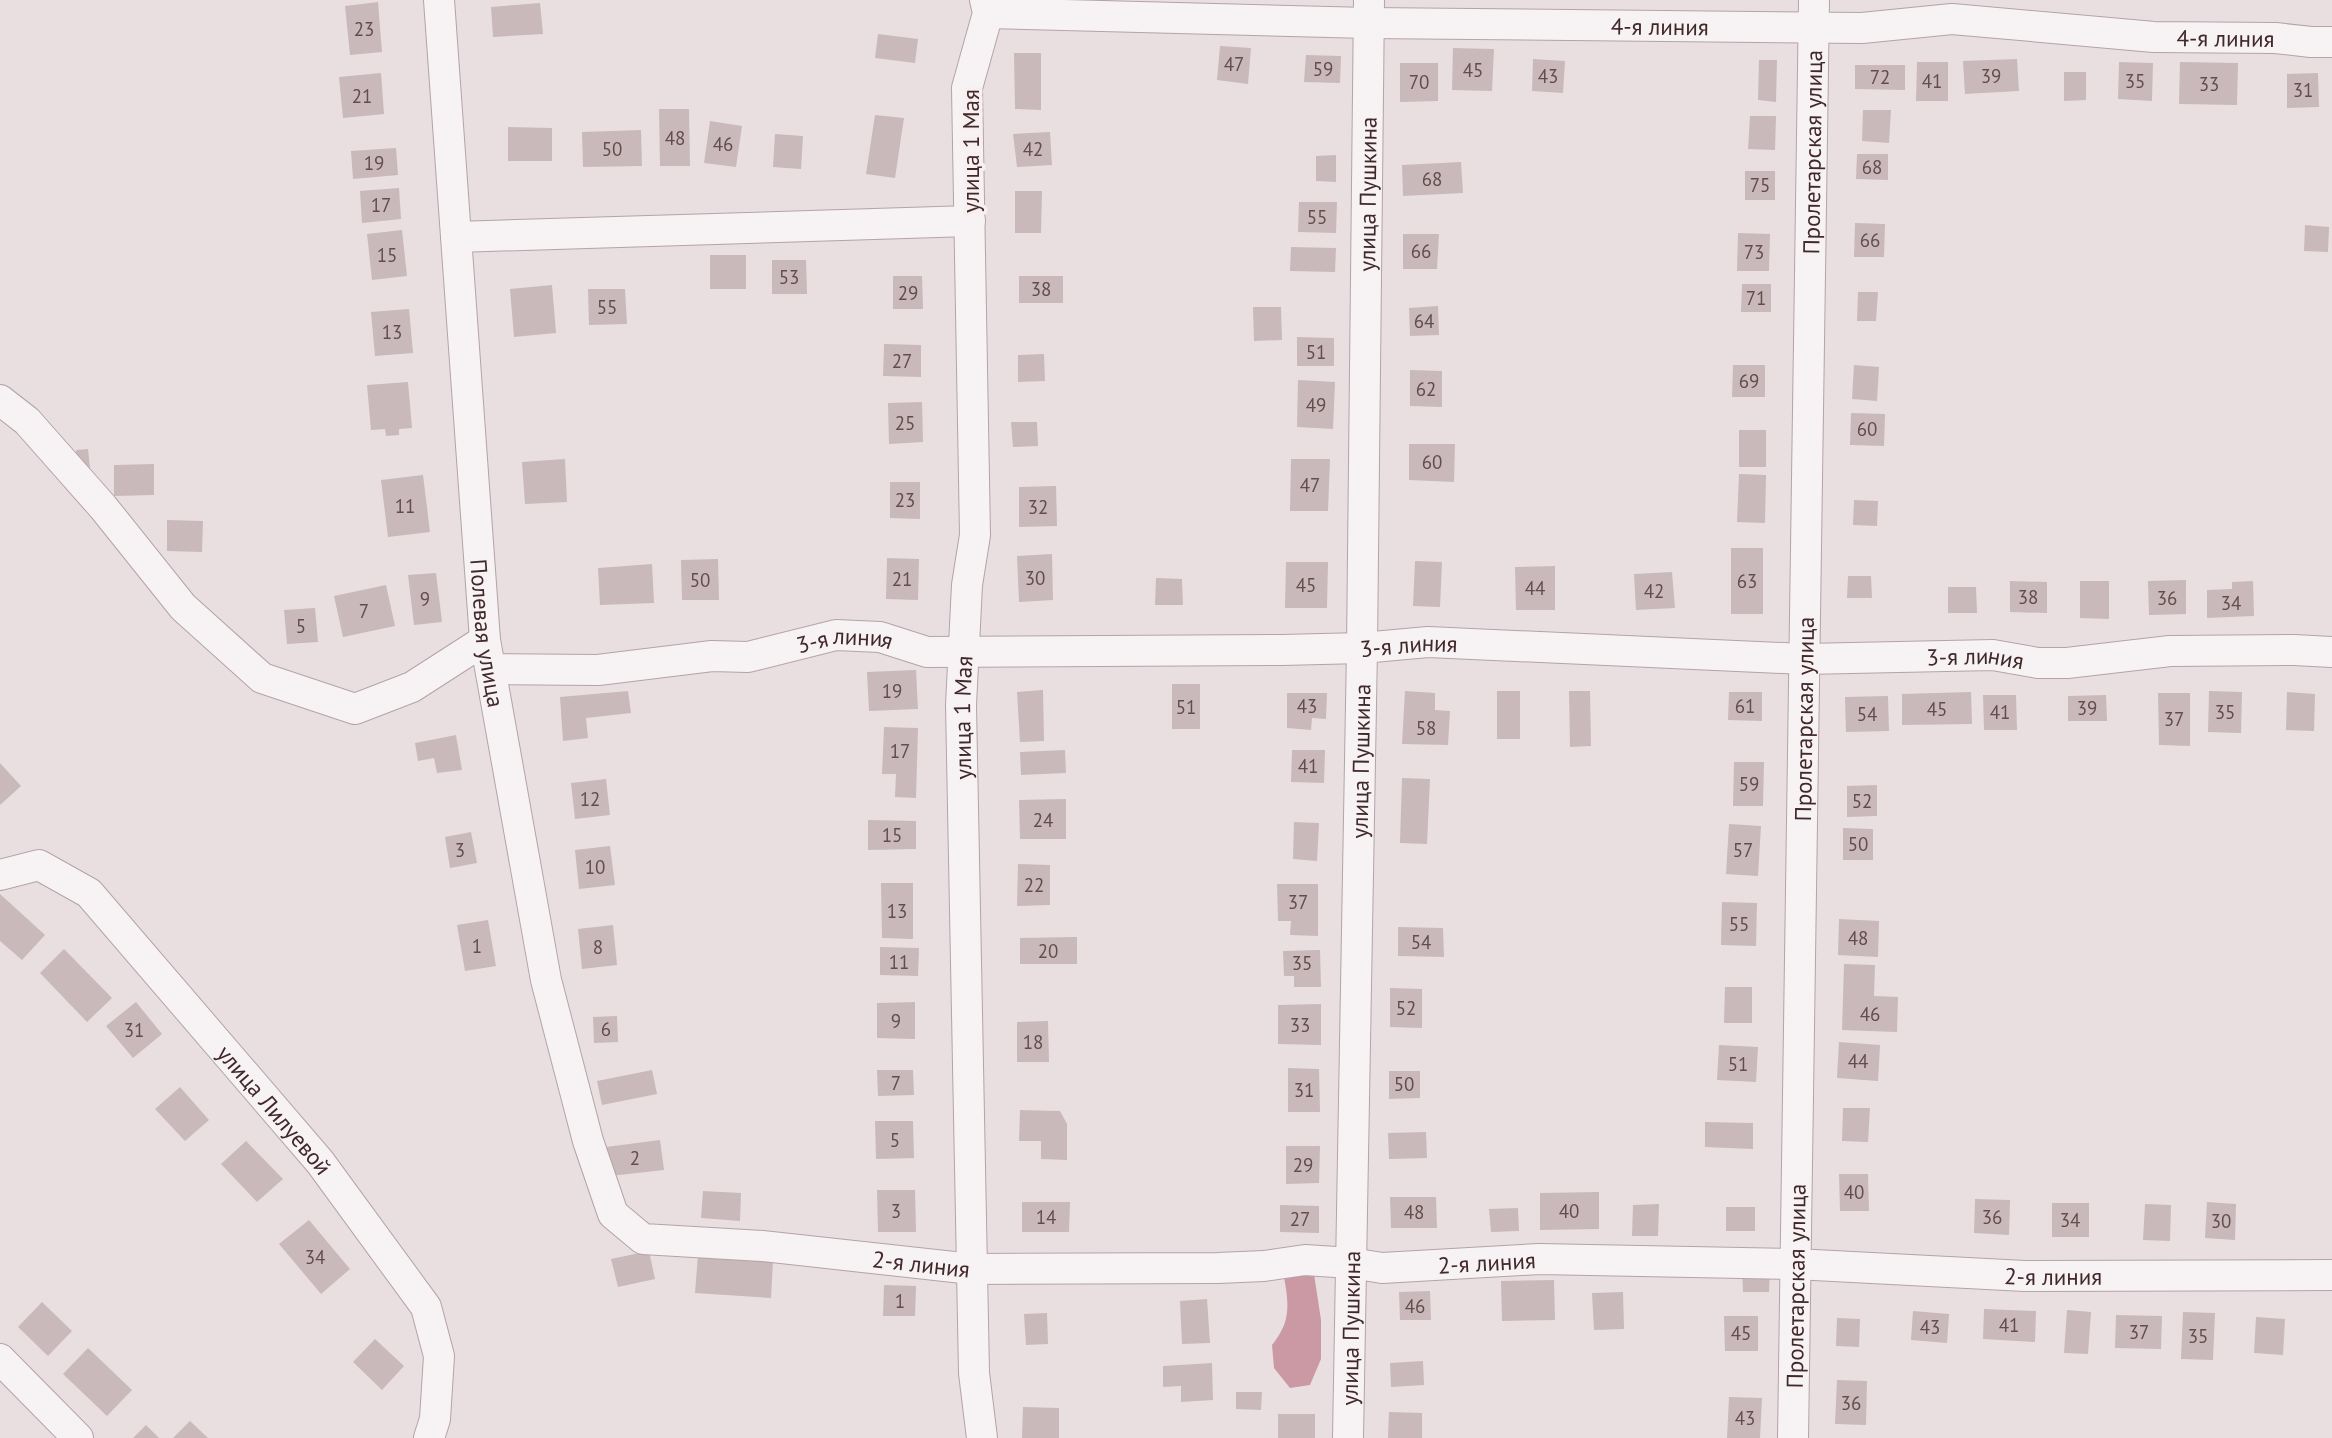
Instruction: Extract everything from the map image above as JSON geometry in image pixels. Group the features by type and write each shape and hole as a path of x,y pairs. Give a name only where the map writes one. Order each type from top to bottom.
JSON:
{"street":[{"name":"Полевая улица","path":"439,0 485,640 546,980 588,1141 613,1214 643,1239"},
{"name":"4-я линия","path":"986,7 1813,13 1863,28 1952,19 2154,37 2275,38 2332,42"},
{"name":"улица 1 Мая","path":"982,1438 974,1373 961,705 967,585 975,535 967,88 986,7"},
{"name":"улица Пушкина","path":"1348,1438 1362,648 1368,11"},
{"name":"Пролетарская улица","path":"1793,1438 1813,13"},
{"path":"456,237 970,220"},
{"path":"0,400 27,421 103,507 183,607 262,678 355,709 412,687 485,640"},
{"name":"3-я линия","path":"491,669 598,670 712,656 748,657 836,635 880,637 927,652 1362,648 1427,642 1804,659 1993,655 2038,663 2057,663 2170,651 2332,652"},
{"name":"улица Лилуевой","path":"0,875 39,865 89,893 320,1162 426,1307 439,1356 435,1419 429,1438"},
{"name":"2-я линия","path":"643,1239 775,1247 972,1269 1218,1268 1264,1266 1305,1260 1382,1268 1539,1259 1796,1264 2025,1276 2332,1275"},
{"path":"0,1359 78,1438"}],"shaded area":[{"path":"1301,1270 1314,1274 1321,1320 1321,1359 1310,1385 1290,1388 1274,1368 1272,1345 1283,1329 1287,1313 1284,1277"}],"building":[{"path":"378,2 382,52 350,55 345,6"},
{"path":"540,3 543,34 493,37 491,7"},
{"path":"878,34 918,39 915,63 875,58"},
{"path":"1220,46 1251,48 1248,84 1217,80"},
{"path":"1453,48 1494,49 1492,91 1452,90"},
{"path":"1014,53 1041,53 1041,110 1015,109"},
{"path":"1306,55 1341,56 1340,83 1304,82"},
{"path":"1533,59 1565,61 1563,93 1532,91"},
{"path":"2017,59 2019,91 1965,94 1963,61"},
{"path":"1759,60 1777,60 1776,102 1758,100"},
{"path":"1917,62 1948,62 1948,101 1916,101"},
{"path":"2119,62 2153,63 2152,101 2118,99"},
{"path":"2180,62 2238,63 2237,105 2179,104"},
{"path":"1400,63 1438,63 1438,101 1400,102"},
{"path":"1855,65 1905,65 1905,90 1855,89"},
{"path":"2064,72 2086,72 2086,100 2064,101"},
{"path":"381,73 384,114 343,118 339,77"},
{"path":"2318,73 2319,107 2287,108 2287,74"},
{"path":"659,109 689,109 690,166 660,166"},
{"path":"1863,110 1891,110 1889,143 1862,141"},
{"path":"875,115 904,118 895,178 866,174"},
{"path":"1750,116 1776,116 1775,150 1748,149"},
{"path":"710,121 742,126 736,167 704,163"},
{"path":"508,127 552,128 552,161 508,161"},
{"path":"641,130 642,166 583,167 582,132"},
{"path":"1050,132 1052,165 1017,167 1013,134"},
{"path":"775,134 803,136 801,169 773,167"},
{"path":"396,148 398,175 353,179 351,151"},
{"path":"1857,154 1888,154 1888,180 1856,179"},
{"path":"1336,155 1336,182 1316,181 1316,156"},
{"path":"1461,162 1463,193 1403,196 1402,165"},
{"path":"1745,171 1775,171 1775,200 1745,200"},
{"path":"399,188 401,219 362,223 360,191"},
{"path":"1015,191 1042,191 1041,233 1015,233"},
{"path":"1299,202 1337,202 1336,233 1298,232"},
{"path":"1855,223 1885,224 1884,257 1854,257"},
{"path":"2305,225 2329,227 2328,252 2304,251"},
{"path":"402,230 407,276 372,280 367,234"},
{"path":"1738,233 1770,234 1769,271 1737,271"},
{"path":"1403,234 1439,234 1437,269 1403,269"},
{"path":"1291,247 1336,248 1335,272 1290,271"},
{"path":"710,255 746,255 746,289 710,289"},
{"path":"772,260 806,260 807,294 772,294"},
{"path":"893,276 922,276 923,309 893,309"},
{"path":"1019,276 1063,276 1063,303 1019,303"},
{"path":"1742,284 1771,284 1771,312 1741,312"},
{"path":"552,285 556,333 514,337 510,289"},
{"path":"588,289 625,289 627,324 589,325"},
{"path":"1858,292 1878,292 1876,321 1857,321"},
{"path":"1438,306 1439,335 1410,336 1409,308"},
{"path":"1253,307 1281,307 1282,340 1254,341"},
{"path":"409,309 413,353 375,356 371,312"},
{"path":"1297,337 1334,338 1334,366 1297,366"},
{"path":"884,344 921,345 921,377 883,376"},
{"path":"1044,354 1045,381 1018,382 1018,355"},
{"path":"1733,365 1765,365 1765,397 1732,397"},
{"path":"1854,365 1879,367 1877,401 1852,399"},
{"path":"1410,370 1442,371 1442,407 1410,406"},
{"path":"1298,380 1335,382 1333,429 1297,427"},
{"path":"408,382 412,428 399,429 399,435 386,436 385,429 371,430 367,385"},
{"path":"922,402 923,442 889,444 888,403"},
{"path":"1851,413 1885,414 1884,446 1850,445"},
{"path":"1011,422 1037,422 1038,446 1013,447"},
{"path":"1739,430 1766,430 1766,467 1739,467"},
{"path":"1409,444 1455,444 1454,482 1409,480"},
{"path":"88,449 90,468 77,469 76,450"},
{"path":"565,459 567,502 525,504 522,462"},
{"path":"1291,459 1330,459 1328,511 1290,511"},
{"path":"154,464 154,495 114,496 114,465"},
{"path":"1739,474 1766,475 1765,523 1737,522"},
{"path":"423,475 430,532 388,537 381,480"},
{"path":"890,482 920,482 920,519 890,518"},
{"path":"1056,486 1057,526 1019,527 1019,487"},
{"path":"1854,500 1878,501 1877,526 1853,525"},
{"path":"167,520 203,521 202,552 167,551"},
{"path":"1731,548 1763,548 1763,614 1731,614"},
{"path":"1052,554 1053,600 1019,602 1017,556"},
{"path":"887,558 919,559 918,600 886,599"},
{"path":"718,559 719,600 682,600 681,560"},
{"path":"1415,561 1442,562 1440,607 1413,606"},
{"path":"1286,562 1328,562 1327,608 1285,608"},
{"path":"652,564 654,603 600,605 598,568"},
{"path":"1555,566 1555,610 1516,610 1515,567"},
{"path":"1672,572 1675,608 1636,610 1634,574"},
{"path":"436,573 442,622 414,625 408,575"},
{"path":"1848,576 1871,576 1872,598 1847,598"},
{"path":"1156,578 1182,579 1183,605 1155,605"},
{"path":"2186,580 2186,614 2149,615 2148,581"},
{"path":"2010,581 2047,582 2047,613 2010,612"},
{"path":"2080,581 2109,581 2109,619 2080,618"},
{"path":"2253,581 2254,616 2207,618 2207,590 2232,589 2232,582"},
{"path":"386,585 395,626 343,637 334,596"},
{"path":"1948,587 1976,587 1977,613 1948,613"},
{"path":"315,608 318,642 287,644 284,610"},
{"path":"916,670 918,709 869,711 867,672"},
{"path":"1172,684 1200,684 1200,729 1172,729"},
{"path":"1043,690 1044,741 1020,742 1017,692"},
{"path":"628,691 631,713 586,718 588,738 563,741 560,697"},
{"path":"1405,691 1435,693 1435,710 1450,711 1448,745 1402,744"},
{"path":"1497,691 1520,691 1520,739 1497,739"},
{"path":"1569,691 1590,691 1591,746 1570,747"},
{"path":"2209,691 2242,692 2241,733 2208,732"},
{"path":"1729,692 1762,692 1762,721 1728,720"},
{"path":"1971,692 1972,724 1902,725 1902,694"},
{"path":"2287,692 2315,694 2314,731 2286,730"},
{"path":"1287,693 1327,693 1326,719 1312,718 1311,730 1287,728"},
{"path":"2158,693 2190,693 2190,746 2159,745"},
{"path":"1983,695 2016,695 2017,730 1984,730"},
{"path":"2106,695 2107,721 2068,721 2068,696"},
{"path":"1888,696 1889,731 1846,732 1845,697"},
{"path":"884,727 918,728 916,798 895,797 896,774 882,774"},
{"path":"456,735 462,770 437,773 434,758 418,761 415,743"},
{"path":"1065,750 1066,773 1021,775 1020,752"},
{"path":"1292,750 1325,750 1324,783 1291,782"},
{"path":"1734,762 1764,762 1763,806 1733,806"},
{"path":"0,763 21,786 0,805"},
{"path":"1402,778 1430,779 1427,844 1400,843"},
{"path":"606,779 610,815 575,819 571,783"},
{"path":"1877,785 1877,816 1847,817 1847,786"},
{"path":"1066,799 1066,839 1020,839 1019,800"},
{"path":"868,820 916,821 916,849 868,850"},
{"path":"1294,822 1319,823 1317,861 1293,859"},
{"path":"1729,824 1761,826 1758,876 1726,874"},
{"path":"1843,828 1873,829 1873,860 1843,860"},
{"path":"471,832 477,863 450,868 445,837"},
{"path":"610,846 615,885 579,889 575,850"},
{"path":"1018,864 1050,865 1050,905 1017,906"},
{"path":"881,883 913,883 913,939 882,938"},
{"path":"1277,884 1318,884 1318,936 1290,935 1291,921 1278,921"},
{"path":"0,894 45,935 22,960 0,941"},
{"path":"1722,902 1757,903 1756,946 1721,945"},
{"path":"1839,919 1879,921 1878,957 1838,955"},
{"path":"488,920 496,966 465,971 457,925"},
{"path":"613,925 617,965 582,969 578,929"},
{"path":"1398,927 1443,928 1444,957 1398,956"},
{"path":"1077,937 1077,964 1020,964 1020,938"},
{"path":"880,947 919,948 918,976 880,975"},
{"path":"64,949 112,998 87,1022 40,973"},
{"path":"1320,950 1321,987 1294,987 1294,976 1284,976 1283,951"},
{"path":"1844,964 1875,965 1874,996 1898,997 1897,1032 1842,1030"},
{"path":"1725,987 1752,987 1752,1023 1724,1023"},
{"path":"1390,988 1422,989 1422,1028 1390,1027"},
{"path":"136,1002 162,1034 133,1058 106,1026"},
{"path":"915,1002 915,1039 877,1038 877,1003"},
{"path":"1321,1004 1321,1045 1278,1044 1278,1005"},
{"path":"617,1016 618,1042 594,1043 593,1017"},
{"path":"1048,1021 1049,1062 1017,1062 1017,1022"},
{"path":"1839,1042 1880,1045 1878,1081 1837,1078"},
{"path":"1719,1045 1758,1047 1756,1082 1717,1080"},
{"path":"1288,1068 1319,1069 1320,1112 1288,1112"},
{"path":"652,1070 657,1094 602,1105 597,1081"},
{"path":"877,1070 913,1070 914,1095 878,1096"},
{"path":"1389,1071 1420,1071 1420,1098 1389,1099"},
{"path":"180,1087 209,1120 185,1141 155,1109"},
{"path":"1843,1108 1870,1108 1868,1142 1842,1141"},
{"path":"1020,1110 1060,1111 1067,1124 1067,1160 1041,1159 1041,1141 1019,1141"},
{"path":"875,1121 913,1121 914,1158 876,1159"},
{"path":"1705,1122 1753,1123 1753,1149 1705,1147"},
{"path":"1426,1132 1427,1158 1389,1159 1388,1133"},
{"path":"660,1140 664,1170 610,1176 606,1147"},
{"path":"246,1141 283,1179 257,1202 221,1164"},
{"path":"1286,1146 1320,1146 1319,1183 1286,1184"},
{"path":"1839,1174 1868,1174 1869,1211 1840,1211"},
{"path":"877,1190 915,1190 916,1232 878,1232"},
{"path":"703,1191 741,1193 740,1221 701,1218"},
{"path":"1599,1192 1599,1229 1540,1230 1540,1193"},
{"path":"1390,1197 1436,1197 1437,1228 1391,1228"},
{"path":"1975,1199 2010,1200 2009,1235 1974,1233"},
{"path":"1022,1202 1070,1202 1069,1232 1022,1232"},
{"path":"2207,1202 2236,1204 2235,1240 2205,1238"},
{"path":"2052,1203 2089,1203 2089,1237 2052,1237"},
{"path":"1659,1204 1658,1236 1632,1236 1633,1205"},
{"path":"2145,1204 2171,1205 2170,1241 2143,1240"},
{"path":"1280,1205 1319,1206 1319,1233 1280,1232"},
{"path":"1726,1207 1755,1207 1755,1231 1726,1231"},
{"path":"1518,1208 1519,1231 1491,1232 1489,1209"},
{"path":"309,1220 350,1269 321,1294 279,1244"},
{"path":"649,1251 655,1279 618,1287 611,1259"},
{"path":"698,1255 773,1261 771,1298 695,1293"},
{"path":"1742,1269 1770,1269 1769,1292 1743,1292"},
{"path":"1554,1280 1555,1320 1502,1321 1501,1281"},
{"path":"884,1285 916,1286 915,1316 883,1316"},
{"path":"1430,1291 1431,1320 1400,1320 1399,1292"},
{"path":"1623,1292 1624,1329 1594,1330 1592,1293"},
{"path":"1207,1299 1210,1343 1182,1344 1180,1301"},
{"path":"42,1302 72,1331 48,1356 18,1327"},
{"path":"1984,1309 2036,1311 2035,1342 1983,1339"},
{"path":"2067,1310 2091,1312 2088,1354 2064,1353"},
{"path":"1913,1311 1949,1314 1947,1343 1911,1340"},
{"path":"2183,1312 2215,1313 2213,1360 2181,1359"},
{"path":"1047,1313 1048,1344 1026,1345 1024,1314"},
{"path":"2116,1315 2162,1316 2161,1349 2115,1348"},
{"path":"1724,1316 1758,1316 1758,1351 1725,1351"},
{"path":"2256,1317 2285,1319 2283,1355 2254,1353"},
{"path":"1837,1318 1860,1319 1859,1347 1836,1346"},
{"path":"375,1339 404,1366 382,1390 353,1362"},
{"path":"88,1348 132,1390 107,1416 63,1374"},
{"path":"1423,1361 1424,1385 1391,1387 1390,1363"},
{"path":"1212,1363 1213,1400 1181,1402 1181,1386 1163,1387 1163,1366"},
{"path":"1837,1380 1867,1381 1866,1425 1835,1424"},
{"path":"1236,1392 1262,1392 1261,1410 1236,1409"},
{"path":"1729,1397 1762,1398 1760,1438 1727,1438"},
{"path":"1023,1407 1059,1408 1059,1438 1022,1438"},
{"path":"1389,1412 1422,1413 1422,1438 1388,1438"},
{"path":"1278,1414 1315,1414 1315,1438 1278,1438"},
{"path":"190,1421 208,1438 173,1438"},
{"path":"146,1425 159,1438 133,1438"}]}
